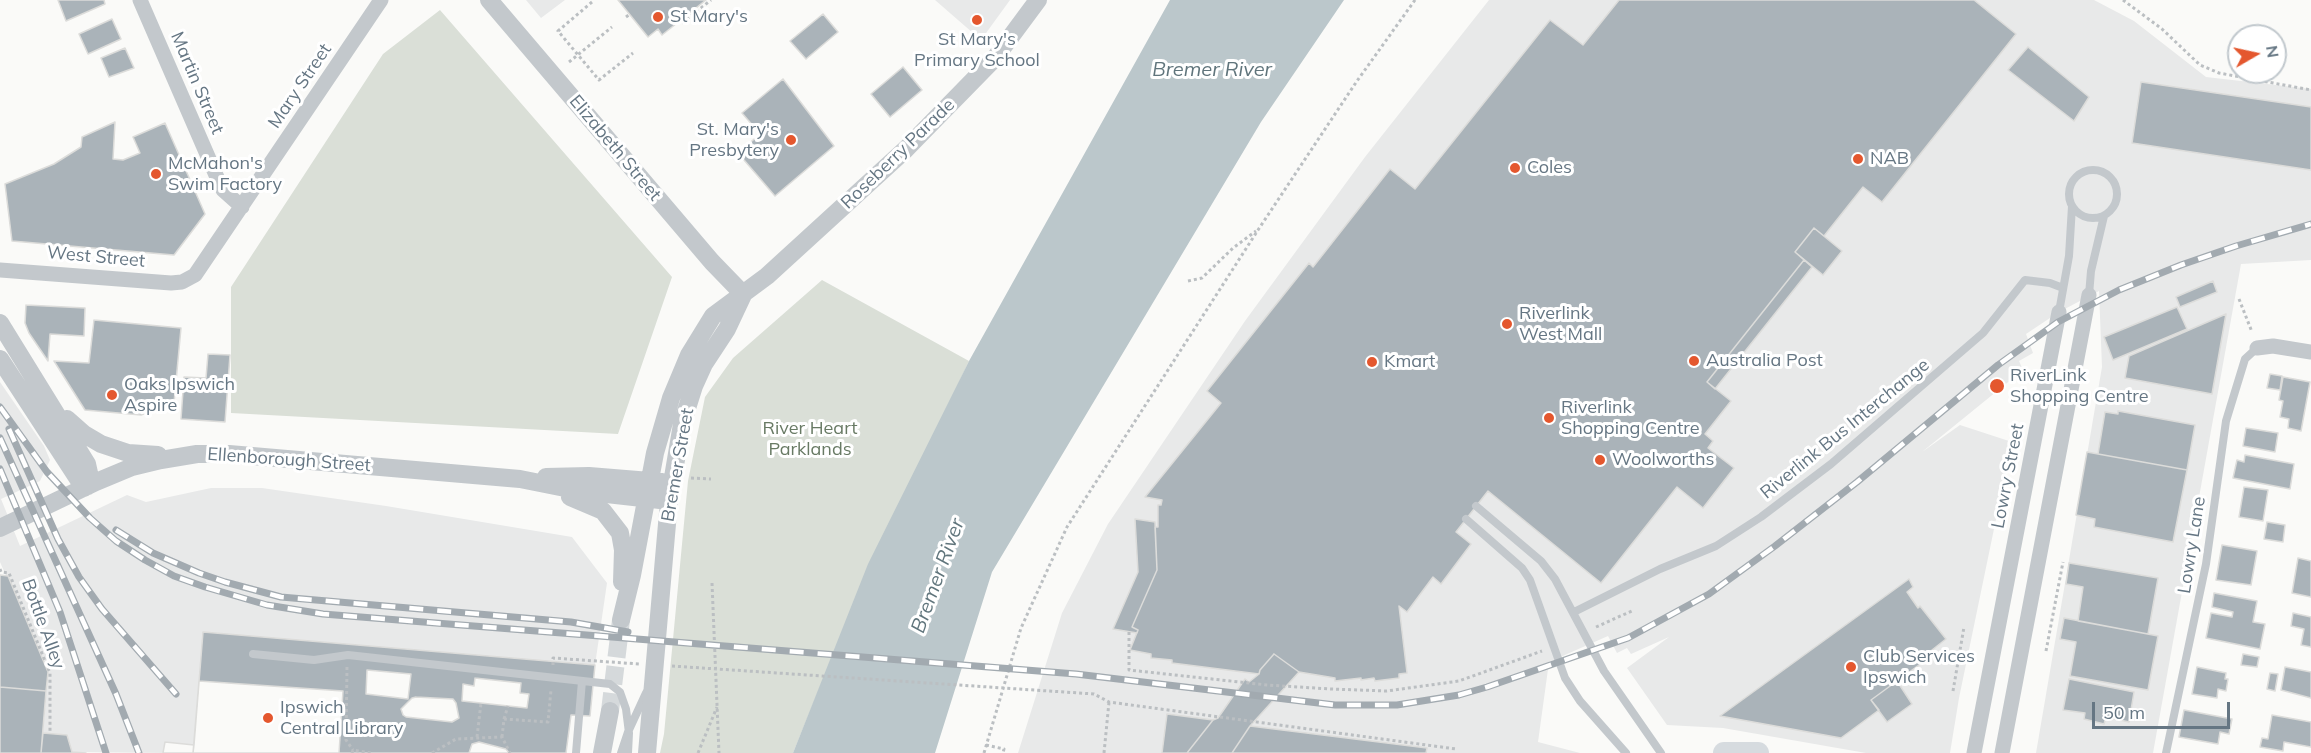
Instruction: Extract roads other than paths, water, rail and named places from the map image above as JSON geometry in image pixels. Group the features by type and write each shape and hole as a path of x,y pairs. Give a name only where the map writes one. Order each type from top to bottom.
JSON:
{"main road":[{"path":"1724,753 1758,753"}],"street":[{"name":"Martin Street","path":"140,0 219,182 223,190 242,207"},
{"name":"Mary Street","path":"188,279 200,269 381,0"},
{"name":"Elizabeth Street","path":"489,0 712,262 743,294"},
{"name":"Roseberry Parade","path":"743,294 767,276 906,149 995,58 1038,0"},
{"name":"West Street","path":"0,270 171,283 188,279"},
{"name":"Bremer Street","path":"647,753 658,667 669,501 678,480 682,424 694,386 705,364 728,329 743,294"},
{"name":"Bremer Street","path":"621,617 632,575 655,453 671,398 689,355 713,316 743,294"},
{"path":"2002,753 2089,295"},
{"name":"Lowry Street","path":"1974,753 2059,312"},
{"path":"0,323 87,464 86,481"},
{"path":"2257,348 2273,346 2311,352"},
{"path":"0,359 86,481"},
{"path":"51,403 84,434 101,444 134,453 180,456"},
{"name":"Ellenborough Street","path":"0,528 86,481 180,456 229,454 520,479 580,491 669,501"},
{"name":"Ellenborough Street","path":"520,479 589,476 678,480"},
{"name":"Ellenborough Street","path":"520,479 593,506 610,518 620,533 623,550 621,617"},
{"path":"602,753 610,711"}],"lane":[{"path":"2089,295 2091,271 2104,216 2115,204 2117,191 2111,178 2100,171 2086,171 2076,177 2070,190 2072,206 2082,216 2089,218 2104,216"},
{"name":"Lowry Street","path":"2059,312 2068,256 2072,206"},
{"name":"Riverlink Bus Interchange","path":"1574,612 1660,569 1716,546 1761,517 1831,464 1983,333 2025,280 2050,283 2063,288"},
{"name":"Lowry Lane","path":"2166,753 2206,564 2226,421 2245,359 2257,348"},
{"path":"1476,506 1540,561 1555,579 1604,671 1661,753"},
{"path":"1466,519 1522,568 1530,580 1565,678 1580,701 1626,753"},
{"path":"253,654 314,660 348,655 610,684 620,692 629,725 628,753"},
{"path":"621,753 625,738 658,667"},
{"path":"576,753 578,681"}],"water":[{"name":"Bremer River","path":"1170,0 1344,0 1261,122 992,572 935,753 793,753 868,564 969,361"}],"tunnel":[{"path":"610,711 621,620"}],"railway":[{"path":"0,407 47,472 90,518 116,541 174,576 267,605 323,614 1076,674 1335,705 1397,705 1459,695 1487,687 1628,638 1709,594 1775,546 1857,482 1998,365 2058,322 2119,290 2181,265 2311,224"},
{"path":"9,429 58,539 79,577 102,609 176,694"},
{"path":"0,438 116,694 139,753"},
{"path":"0,469 60,612 106,753"},
{"path":"116,530 153,553 199,573 281,597 571,622 628,632"}],"place":[{"name":"St Mary's","path":"658,17"},
{"name":"St Mary's Primary School","path":"977,20"},
{"name":"St. Mary's Presbytery","path":"791,140"},
{"name":"NAB","path":"1858,159"},
{"name":"Coles","path":"1515,168"},
{"name":"McMahon's Swim Factory","path":"156,174"},
{"name":"Riverlink West Mall","path":"1507,324"},
{"name":"Australia Post","path":"1694,361"},
{"name":"Kmart","path":"1372,362"},
{"name":"RiverLink Shopping Centre","path":"1997,386"},
{"name":"Oaks Ipswich Aspire","path":"112,395"},
{"name":"Riverlink Shopping Centre","path":"1549,418"},
{"name":"Woolworths","path":"1600,460"},
{"name":"Club Services Ipswich","path":"1851,667"},
{"name":"Ipswich Central Library","path":"268,718"}],"park label":[{"name":"River Heart Parklands","path":"810,439"}]}
